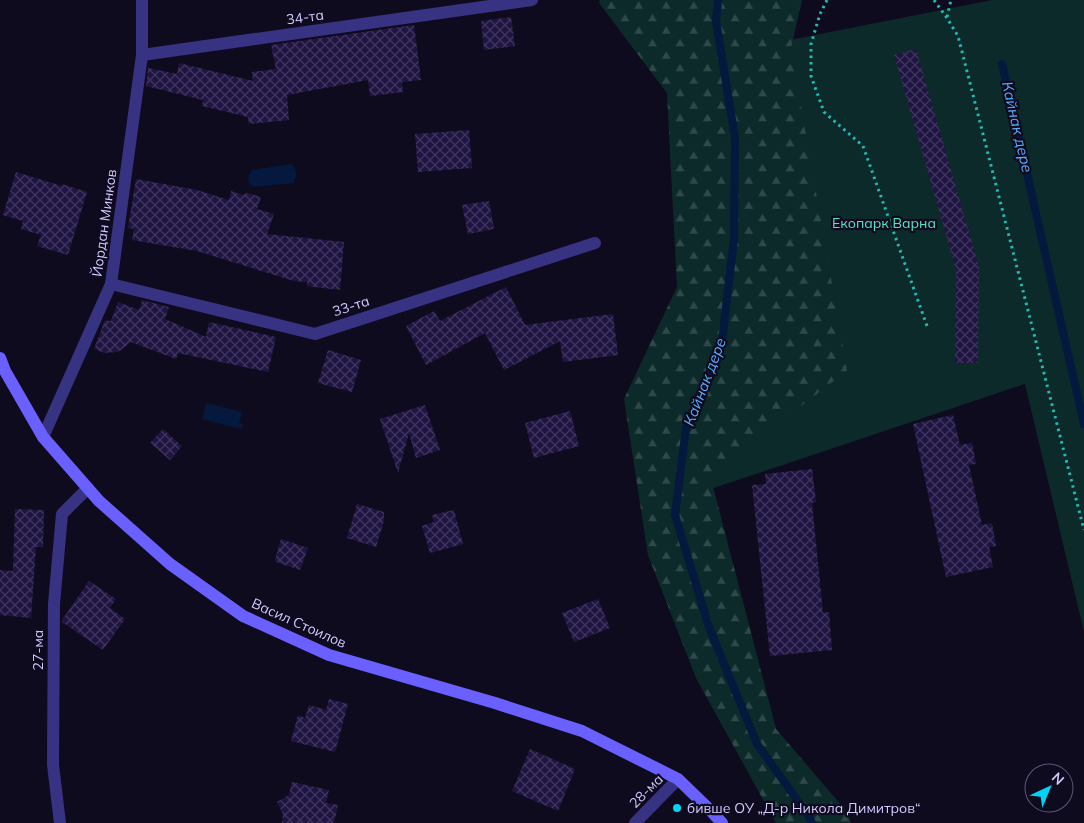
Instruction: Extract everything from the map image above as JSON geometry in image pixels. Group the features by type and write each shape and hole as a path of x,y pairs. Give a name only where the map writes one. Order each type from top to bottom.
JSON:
{"street":[{"name":"Йордан Минков","path":"43,437 111,284 142,56 142,0"},
{"name":"34-та","path":"142,56 532,0"},
{"name":"33-та","path":"111,284 315,334 595,243"},
{"name":"Васил Стоилов","path":"0,358 3,372 43,437 99,501 170,564 243,616 329,655 495,703 582,731 678,780 722,823"},
{"name":"27-ма","path":"60,823 53,765 54,604 62,514 88,488"},
{"name":"28-ма","path":"635,823 678,780"}],"path":[{"path":"827,0 810,44 811,76 824,112 863,146 926,326"},
{"path":"934,0 958,36 1084,530"},
{"path":"947,18 951,0"}],"green space":[{"path":"600,0 802,0 791,48 847,371 710,475 776,729 847,812 851,823 776,823 696,678 648,555 624,399 677,287 667,93 599,3"},
{"name":"Екопарк Варна","path":"992,0 1084,0 1084,632 1025,384 708,490 652,505 695,291 663,65"}],"water":[{"path":"291,164 296,173 293,183 254,187 249,181 248,177 252,170"},
{"path":"206,403 242,412 239,423 243,424 242,429 202,419"}],"building":[{"path":"511,17 515,46 484,50 481,21"},
{"path":"414,25 421,80 402,82 403,92 370,96 368,80 287,95 289,120 249,124 248,117 202,106 203,100 146,86 148,68 177,74 179,63 253,81 252,72 276,69 271,45"},
{"path":"916,49 979,267 978,363 955,363 956,269 894,55"},
{"path":"469,130 472,168 418,172 415,134"},
{"path":"16,172 87,192 68,255 37,246 41,235 21,229 23,221 3,215"},
{"path":"136,179 197,190 229,200 231,191 243,195 247,193 261,197 257,209 274,214 267,234 344,242 340,290 307,286 307,282 294,281 197,251 132,240 134,229 128,228"},
{"path":"489,201 494,229 468,234 462,205"},
{"path":"506,287 525,325 613,314 618,355 563,362 560,341 504,370 485,333 426,365 406,326 434,311 440,321"},
{"path":"142,300 169,307 165,319 206,337 209,322 276,337 268,372 178,353 176,359 131,342 117,352 105,353 94,349 105,320 111,321 118,302 139,310"},
{"path":"328,350 361,360 352,392 318,383"},
{"path":"425,405 440,450 416,458 409,433 398,473 380,419"},
{"path":"570,411 579,446 534,458 525,423"},
{"path":"953,415 960,445 972,443 976,464 969,465 982,525 992,523 996,546 989,547 993,567 946,577 913,424"},
{"path":"163,429 182,446 170,460 150,443"},
{"path":"812,469 816,502 812,503 823,613 829,612 832,650 770,656 752,485 766,484 765,474"},
{"path":"357,504 384,512 384,521 376,547 347,538"},
{"path":"15,509 44,510 43,547 36,547 31,618 0,615 0,570 13,571"},
{"path":"454,510 463,544 430,553 422,526 434,522 432,515"},
{"path":"281,539 308,548 300,570 276,562"},
{"path":"89,581 116,599 110,608 125,619 103,650 62,622"},
{"path":"598,599 610,628 574,642 562,613"},
{"path":"329,699 348,704 335,752 291,741 298,715 305,718 309,705 326,710"},
{"path":"530,749 575,769 558,811 512,791"},
{"path":"292,782 329,790 326,803 338,805 334,823 282,823 283,814 277,802 289,795"}],"waterway":[{"name":"Кайнак дере","path":"718,0 716,21 735,138 734,239 722,342 686,428 675,515 709,627 757,744 812,823"},
{"name":"Кайнак дере","path":"1002,64 1084,424"}],"place":[{"name":"бивше ОУ „Д-р Никола Димитров“","path":"677,808"}]}
